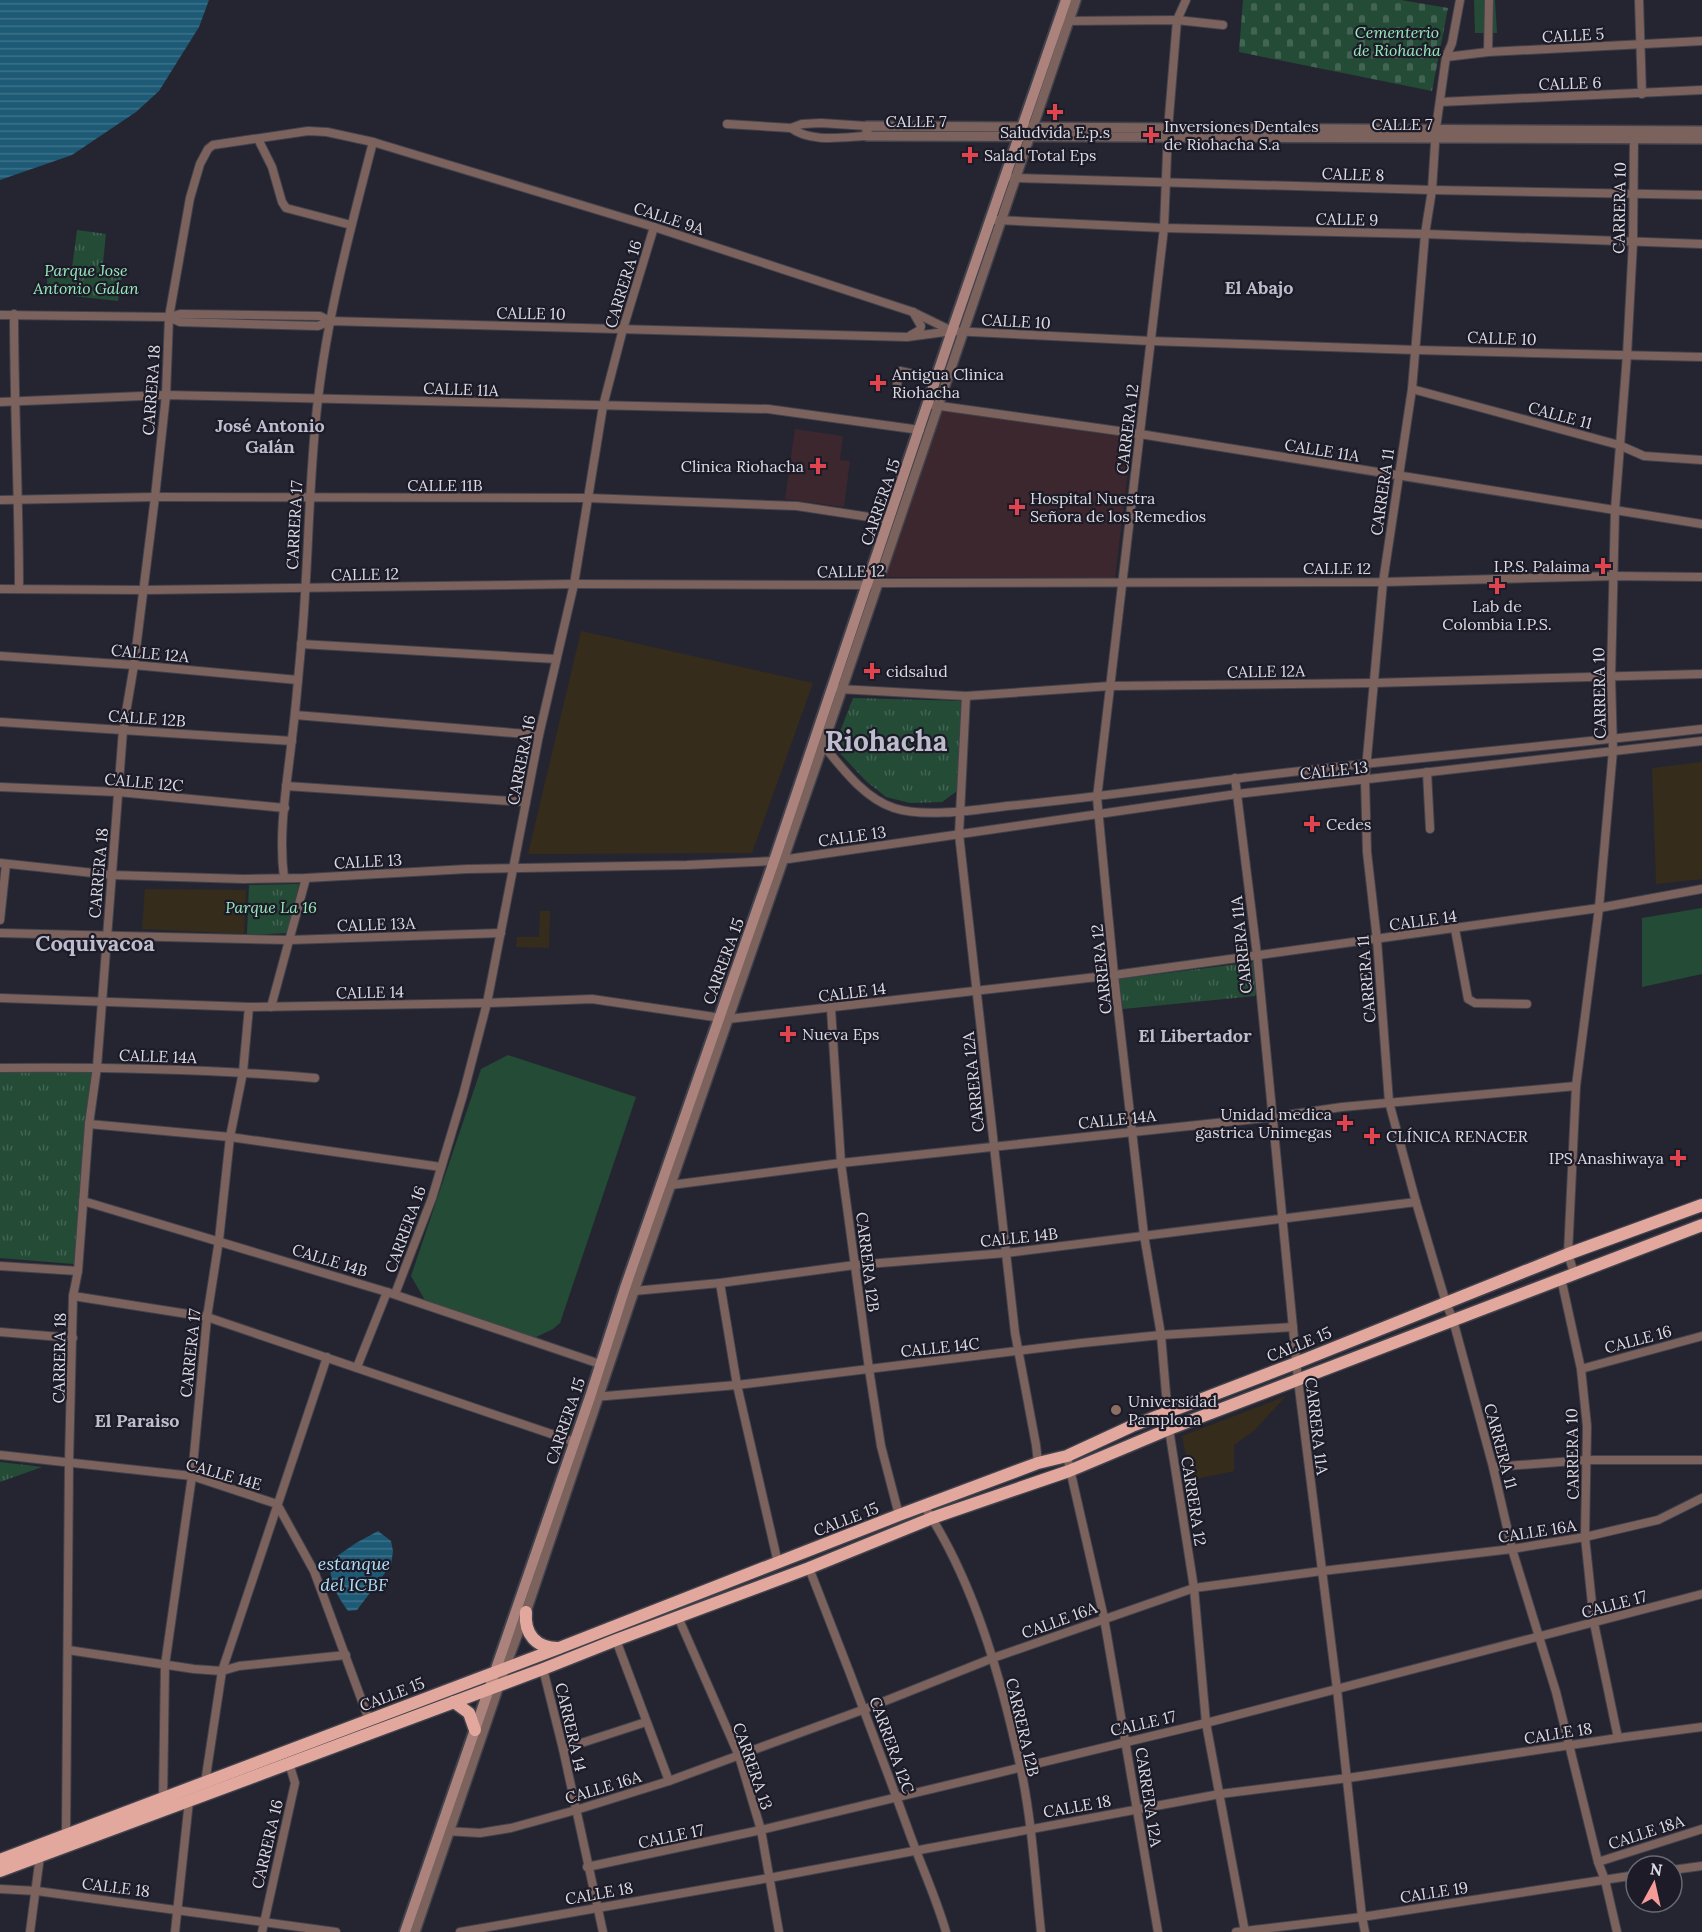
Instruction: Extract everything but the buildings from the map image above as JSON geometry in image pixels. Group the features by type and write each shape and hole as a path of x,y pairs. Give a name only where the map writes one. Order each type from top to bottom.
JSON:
{"highway":[{"name":"CALLE 15","path":"0,1871 40,1856 66,1840 163,1797 559,1648 899,1515 1038,1463 1066,1456 1168,1412 1296,1364 1568,1254 1702,1206"},
{"name":"CALLE 15","path":"0,1860 164,1810 543,1669 932,1518 1069,1471 1169,1429 1702,1225"},
{"path":"526,1612 525,1622 533,1639 540,1645 559,1648"},
{"path":"454,1702 469,1713 475,1730"}],"main road":[{"name":"CARRERA 15","path":"405,1932 445,1831 475,1730 494,1687 594,1397 600,1364 630,1289 779,860 872,584 889,520 920,430 933,405 937,379 957,332 1027,131 1063,21 1066,0"}],"street":[{"path":"1063,21 1076,0"},
{"name":"CARRERA 12","path":"1186,0 1177,20 1168,134 1164,228 1097,798 1114,975 1144,1235 1161,1335 1169,1429 1194,1588 1206,1723 1245,1931"},
{"name":"CARRERA 11","path":"1460,0 1452,43 1446,57 1440,102 1432,190 1425,234 1412,389 1397,476 1383,582 1372,683 1365,780 1367,852 1377,940 1389,1102 1416,1202 1453,1320 1493,1467 1512,1549 1556,1692 1617,1932"},
{"path":"1488,52 1489,0"},
{"path":"1640,0 1642,94"},
{"path":"1063,21 1177,20 1223,25"},
{"name":"CALLE 5","path":"1446,57 1488,52 1702,41"},
{"name":"CALLE 6","path":"1440,102 1702,90"},
{"path":"728,124 791,128 811,123 867,131"},
{"path":"791,128 805,136 823,137 867,131"},
{"name":"CALLE 7","path":"1168,134 1437,128 1702,139"},
{"name":"CALLE 7","path":"867,131 1027,131 1436,140 1634,135 1702,130"},
{"name":"CARRERA 18","path":"66,1840 69,1462 74,1296 78,1271 89,1124 97,1067 123,730 144,590 166,395 169,317 190,198 205,154 213,145 316,131 373,142"},
{"name":"CARRERA 10","path":"1568,1254 1576,1086 1599,908 1614,739 1611,677 1615,510 1633,242 1634,135"},
{"path":"258,139 272,167 282,202 286,208 351,225"},
{"name":"CARRERA 17","path":"284,878 282,860 286,786 301,644 309,498 318,399 330,321 351,225 373,142"},
{"name":"CALLE 9A","path":"373,142 654,227 913,312 957,332"},
{"name":"CALLE 8","path":"1010,178 1702,195"},
{"name":"CALLE 9","path":"996,220 1164,228 1702,244"},
{"name":"CARRERA 16","path":"357,1367 432,1198 487,1003 539,735 574,584 603,406 623,329 654,227"},
{"path":"907,337 920,330 921,326 913,312"},
{"path":"14,314 14,402 19,500 18,589"},
{"name":"CALLE 10","path":"0,315 320,316 330,321"},
{"path":"238,315 238,324"},
{"name":"CALLE 10","path":"169,317 180,322 318,326 330,321 907,337 957,332 1416,350 1702,357"},
{"path":"872,584 957,332"},
{"path":"896,389 900,371 937,379"},
{"name":"CALLE 11","path":"1412,389 1619,445 1644,456 1702,460"},
{"name":"CALLE 11A","path":"0,402 166,395 768,409 920,430"},
{"name":"CALLE 11A","path":"933,405 1140,434 1702,524"},
{"name":"CALLE 11B","path":"0,500 154,497 588,498 797,506 889,520"},
{"name":"CALLE 12","path":"0,589 144,590 574,584 1383,582 1614,576 1702,577"},
{"path":"301,644 556,659"},
{"name":"CALLE 12A","path":"0,657 134,665 298,680"},
{"name":"CALLE 12A","path":"836,688 966,696 1110,686 1372,683 1702,674"},
{"name":"CARRERA 15","path":"779,860 823,745 836,688"},
{"name":"CARRERA 12A","path":"966,696 959,834 1018,1352 1038,1463"},
{"path":"295,715 539,735"},
{"name":"CALLE 12B","path":"0,722 292,741"},
{"name":"CALLE 13","path":"823,745 840,766 878,801 907,811 960,811 1097,798 1235,778 1702,729"},
{"name":"CALLE 13","path":"3,864 112,875 306,878 779,860 1237,794 1702,741"},
{"path":"1427,772 1430,829"},
{"name":"CARRERA 11A","path":"1235,778 1257,955 1296,1364 1365,1932"},
{"path":"286,786 526,802"},
{"name":"CALLE 12C","path":"0,787 118,792 285,808"},
{"path":"0,920 3,864"},
{"path":"271,1007 306,878"},
{"name":"CALLE 14","path":"0,998 249,1007 592,999 723,1019 831,1009 1114,975 1455,929 1702,890"},
{"path":"1455,929 1468,999 1475,1003 1527,1004"},
{"name":"CALLE 13A","path":"0,933 289,940 501,933"},
{"name":"CARRERA 17","path":"164,1810 165,1665 192,1476 207,1317 219,1240 230,1137 243,1072 249,1007"},
{"name":"CARRERA 12B","path":"831,1009 841,1163 868,1369 881,1446 899,1515"},
{"name":"CALLE 14A","path":"0,1068 97,1067 243,1072 315,1078"},
{"name":"CALLE 14A","path":"666,1184 1273,1117 1389,1102 1576,1086"},
{"path":"89,1124 230,1137 441,1167"},
{"name":"CALLE 14B","path":"83,1201 391,1293 600,1364"},
{"name":"CALLE 14B","path":"630,1289 720,1283 855,1265 1006,1253 1416,1202"},
{"path":"1568,1254 1574,1273"},
{"path":"0,1266 78,1271"},
{"name":"CARRERA 10","path":"1561,1278 1581,1368 1587,1426 1585,1537 1594,1623 1618,1738"},
{"path":"720,1283 737,1385 778,1563"},
{"name":"CARRERA 15","path":"594,1397 630,1289"},
{"path":"74,1296 207,1317 578,1443"},
{"name":"CALLE 14C","path":"594,1397 737,1385 1161,1335 1293,1327"},
{"path":"0,1332 74,1338"},
{"name":"CALLE 16","path":"1581,1368 1702,1336"},
{"path":"205,1783 222,1671 327,1357"},
{"name":"CARRERA 15","path":"500,1670 526,1612 578,1443"},
{"name":"CALLE 14E","path":"0,1455 192,1476 277,1504 314,1571 369,1720"},
{"name":"CARRERA 12A","path":"1066,1456 1104,1618 1158,1932"},
{"path":"1493,1467 1587,1460 1702,1460"},
{"name":"CALLE 16A","path":"445,1831 480,1833 511,1828 669,1781 865,1709 993,1658 1194,1588 1512,1549 1585,1537 1658,1521 1702,1498"},
{"name":"CARRERA 12B","path":"924,1506 966,1585 993,1658 1020,1766 1041,1932"},
{"name":"CARRERA 12C","path":"808,1568 865,1709 915,1849 940,1910 946,1932"},
{"name":"CALLE 17","path":"587,1867 761,1830 1206,1723 1702,1594"},
{"name":"CARRERA 13","path":"678,1617 739,1756 761,1830 779,1932"},
{"path":"616,1640 669,1781"},
{"path":"68,1650 222,1671 239,1666 346,1655"},
{"name":"CARRERA 14","path":"543,1669 603,1932"},
{"name":"CARRERA 15","path":"415,1932 445,1831 494,1687"},
{"path":"563,1749 646,1722"},
{"name":"CALLE 18","path":"460,1932 770,1878 915,1849 1220,1794 1702,1727"},
{"name":"CARRERA 16","path":"262,1932 295,1784 289,1763"},
{"path":"175,1932 189,1801"},
{"name":"CALLE 18A","path":"1598,1862 1702,1829"},
{"path":"30,1932 40,1856"},
{"path":"1684,1868 1702,1866"},
{"name":"CALLE 19","path":"1236,1932 1362,1917 1624,1877"},
{"name":"CALLE 18","path":"0,1889 37,1891 178,1909 336,1932"}],"shaded area":[{"name":"Hospital Nuestra Señora de los Remedios","path":"942,410 1132,438 1115,578 886,577"},
{"path":"795,429 843,436 840,460 850,461 844,507 785,499"},
{"path":"581,631 813,683 752,853 528,854"},
{"path":"1702,762 1702,879 1656,884 1652,768"},
{"path":"145,889 246,890 244,934 142,929"},
{"path":"540,911 550,911 549,948 516,947 517,937 539,937"},
{"path":"1286,1396 1255,1430 1234,1445 1234,1471 1191,1480 1182,1436"}],"green space":[{"name":"Cementerio de Riohacha","path":"1243,0 1401,0 1448,8 1432,91 1239,52"},
{"path":"1474,0 1495,0 1497,33 1475,33"},
{"name":"Parque Jose Antonio Galan","path":"77,230 106,234 102,272 122,275 118,301 46,293 49,265 72,268"},
{"path":"853,698 961,701 957,791 942,802 910,803 886,797 866,781 834,747"},
{"name":"Parque La 16","path":"299,884 288,933 247,935 249,885"},
{"path":"1702,908 1702,974 1642,987 1642,918"},
{"path":"1255,962 1257,987 1255,996 1123,1009 1119,979"},
{"path":"508,1055 636,1097 560,1323 534,1338 426,1302 411,1276 481,1069"},
{"path":"0,1070 92,1070 74,1264 0,1258"},
{"path":"0,1462 42,1467 0,1482"}],"water":[{"path":"0,0 209,0 199,27 159,91 136,112 72,155 0,180"},
{"name":"estanque del ICBF","path":"378,1531 391,1541 393,1551 391,1565 357,1610 348,1611 334,1588 330,1561"}],"place":[{"name":"Saludvida E.p.s","path":"1055,112"},
{"name":"Inversiones Dentales de Riohacha S.a","path":"1151,135"},
{"name":"Salad Total Eps","path":"970,155"},
{"name":"Antigua Clinica Riohacha","path":"878,383"},
{"name":"Clinica Riohacha","path":"818,466"},
{"name":"Hospital Nuestra Señora de los Remedios","path":"1017,507"},
{"name":"I.P.S. Palaima","path":"1603,566"},
{"name":"Lab de Colombia I.P.S.","path":"1497,586"},
{"name":"cidsalud","path":"872,671"},
{"name":"Cedes","path":"1312,824"},
{"name":"Nueva Eps","path":"788,1034"},
{"name":"Unidad medica gastrica Unimegas","path":"1345,1123"},
{"name":"CLÍNICA RENACER","path":"1372,1136"},
{"name":"IPS Anashiwaya","path":"1678,1158"},
{"name":"Universidad Pamplona","path":"1116,1410"}],"district":[{"name":"El Abajo","path":"1259,287"},
{"name":"José Antonio Galán","path":"270,435"},
{"name":"Riohacha","path":"886,741"},
{"name":"Coquivacoa","path":"95,943"},
{"name":"El Libertador","path":"1195,1035"},
{"name":"El Paraiso","path":"137,1420"}]}
